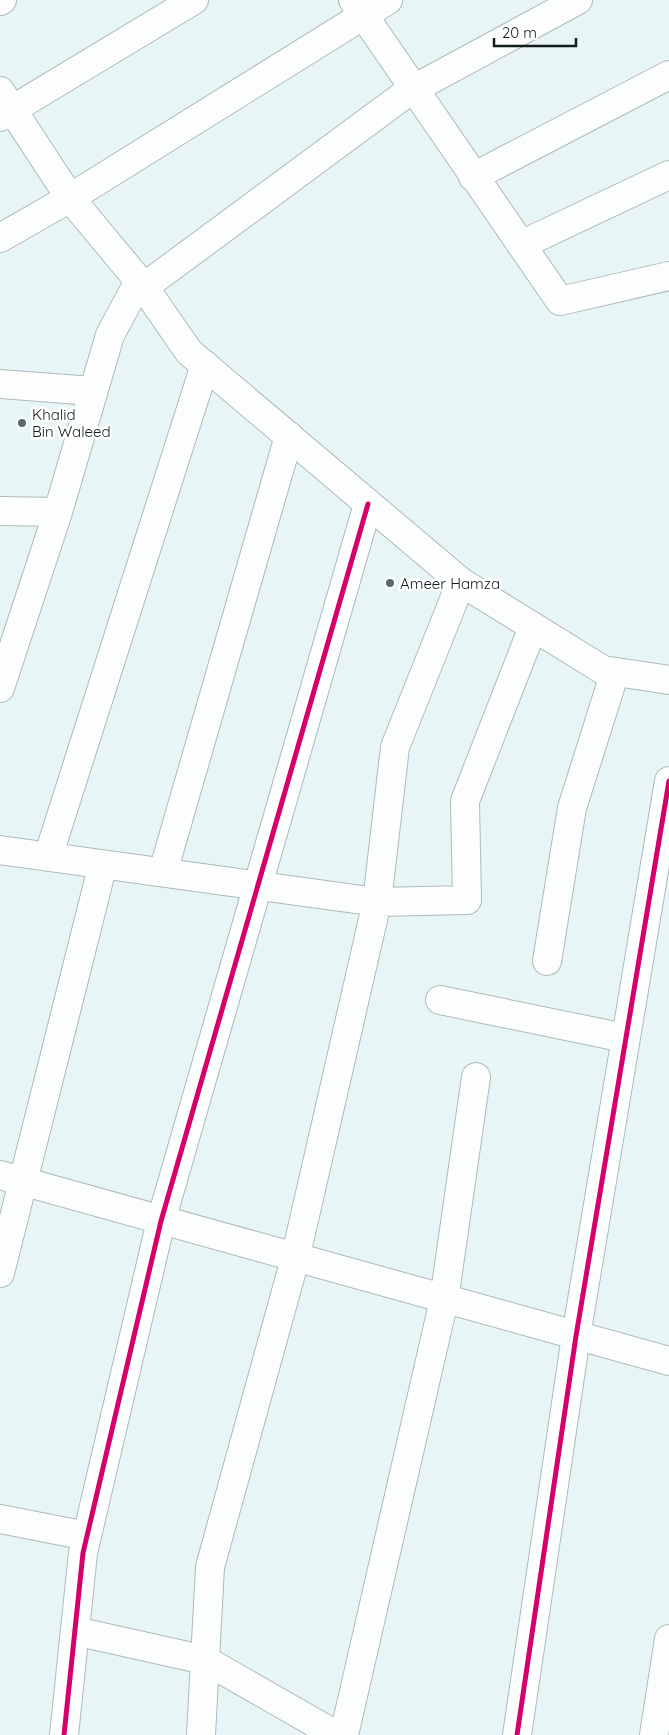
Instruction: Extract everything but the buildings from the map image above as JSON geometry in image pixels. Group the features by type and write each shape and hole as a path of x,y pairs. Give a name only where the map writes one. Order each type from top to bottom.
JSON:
{"street":[{"path":"194,0 4,106 70,198 141,285 190,352 205,365 461,582 602,670 669,680"},
{"path":"0,238 70,198 358,8 388,0"},
{"path":"0,688 58,512 110,335 141,285 413,89 578,0"},
{"path":"358,8 560,301 669,276"},
{"path":"474,177 669,75"},
{"path":"521,245 669,176"},
{"path":"48,857 205,365"},
{"path":"0,384 92,391"},
{"path":"163,872 289,436"},
{"path":"64,1735 87,1536 161,1221 368,504"},
{"path":"0,511 58,512"},
{"path":"201,1735 210,1567 295,1258 377,902 396,746 461,582"},
{"path":"0,850 377,902 467,900 465,801 534,627"},
{"path":"547,960 572,808 615,672"},
{"path":"517,1735 576,1336 669,781"},
{"path":"0,1274 12,1178 103,864"},
{"path":"440,1000 625,1038"},
{"path":"344,1735 444,1300 476,1077"},
{"path":"12,1178 444,1300 669,1361"},
{"path":"0,1519 87,1536"},
{"path":"75,1631 205,1660 336,1735"},
{"path":"654,1735 669,1639"}],"cycle path":[{"path":"64,1735 83,1553 161,1221 368,504"},
{"path":"517,1735 576,1336 669,781"}],"place":[{"name":"Khalid Bin Waleed","path":"22,423"},
{"name":"Ameer Hamza","path":"390,583"}]}
